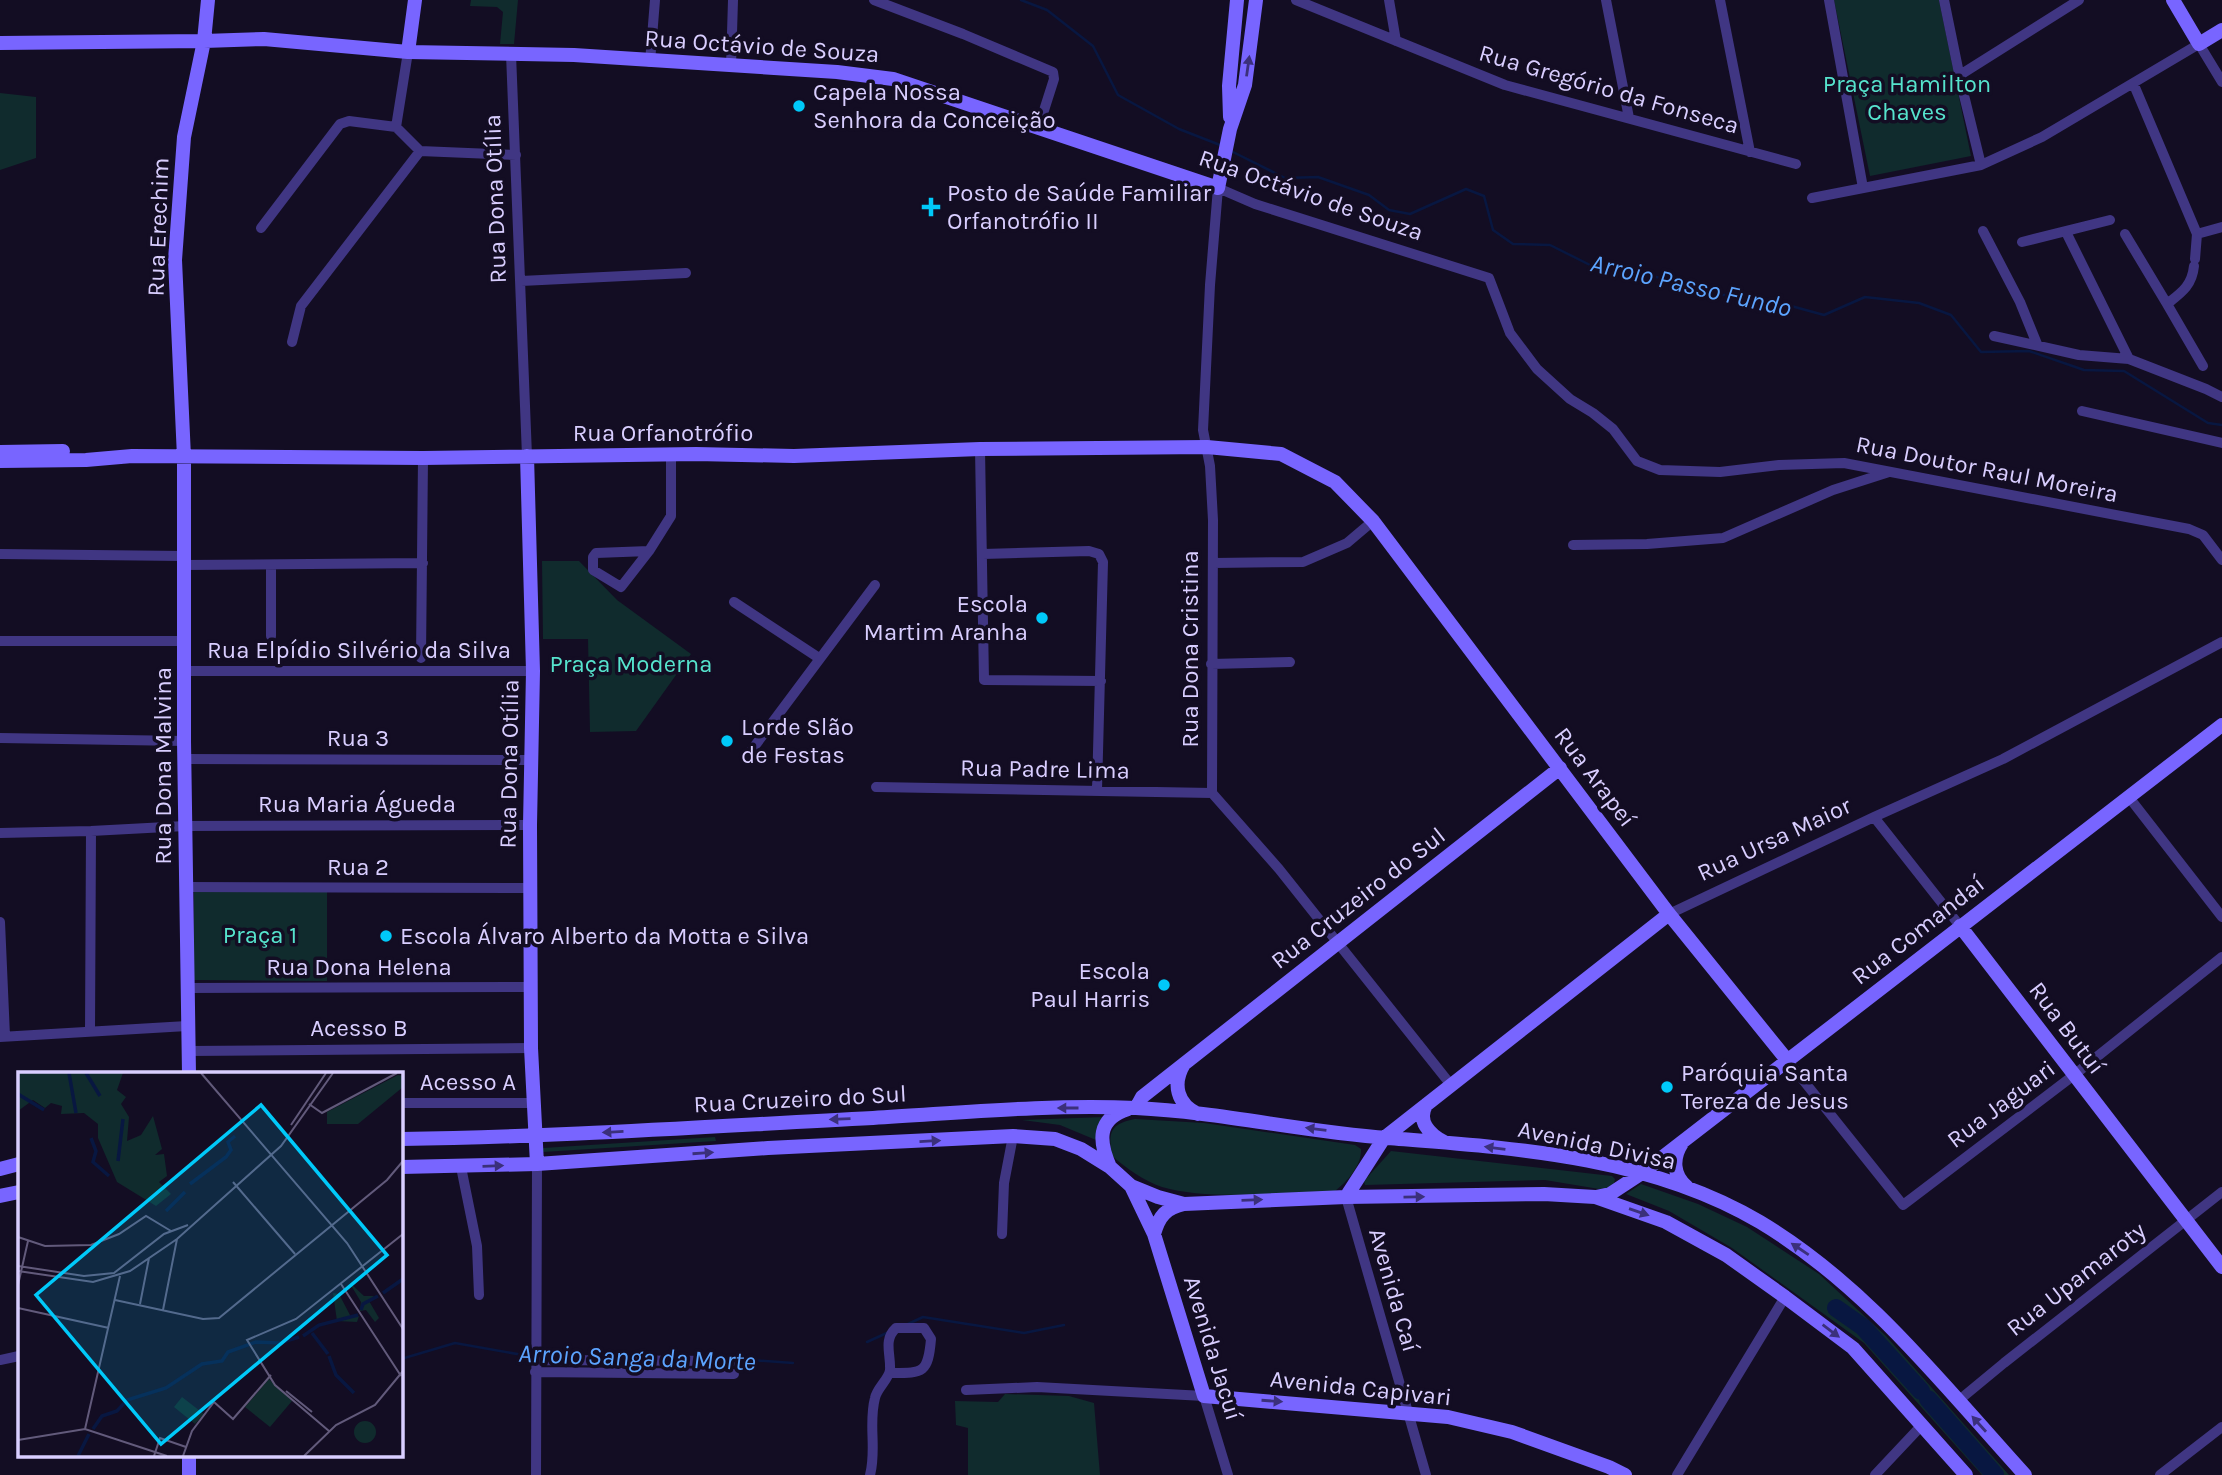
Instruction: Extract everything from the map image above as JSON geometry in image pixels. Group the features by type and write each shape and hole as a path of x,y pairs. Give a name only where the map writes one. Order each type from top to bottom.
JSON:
{"street":[{"name":"Rua Erechim","path":"184,457 176,260 184,137 204,41 208,0"},
{"path":"396,127 415,0"},
{"path":"650,62 655,0"},
{"path":"731,66 733,0"},
{"path":"874,0 1053,72 1054,79 1039,126"},
{"path":"1228,142 1237,0"},
{"path":"1228,142 1245,85 1256,0"},
{"name":"Rua Gregório da Fonseca","path":"1296,0 1504,85 1796,164"},
{"path":"1390,0 1396,41"},
{"path":"1605,0 1629,118"},
{"path":"1720,0 1750,152"},
{"path":"1829,0 1863,188"},
{"path":"1944,0 1981,165"},
{"path":"1960,75 2079,0"},
{"path":"2173,0 2222,82"},
{"path":"1812,198 1981,165 2042,137 2134,85 2222,30"},
{"name":"Rua Octávio de Souza","path":"0,43 264,38 408,52 574,55 837,72 893,79 1039,126 1218,188 1255,204 1489,278"},
{"name":"Rua Dona Otília","path":"511,54 533,671 530,888 531,1048 537,1136 536,1475"},
{"path":"2134,85 2197,234 2193,276 2186,289 2167,304"},
{"path":"261,228 340,124 349,121 396,127 420,151 516,155"},
{"name":"Rua Dona Cristina","path":"1212,793 1211,479 1203,430 1218,188 1228,142"},
{"path":"292,342 302,306 420,151"},
{"path":"2022,242 2110,220"},
{"path":"2197,234 2222,227"},
{"path":"1983,231 2020,302 2037,344"},
{"path":"2066,232 2129,359"},
{"path":"2125,234 2203,366"},
{"path":"521,281 686,273"},
{"name":"Rua Doutor Raul Moreira","path":"1489,278 1510,333 1537,369 1570,399 1593,412 1613,429 1637,461 1660,470 1720,472 1779,465 1844,463 2189,529 2203,536 2222,560"},
{"path":"1994,336 2079,355 2129,359 2222,397"},
{"path":"2082,411 2222,443"},
{"name":"Rua Orfanotrófio","path":"0,460 37,461 120,456 793,456 980,449 1207,447"},
{"name":"Rua Arapeí","path":"1207,447 1280,454 1335,482 1373,521 1670,914 1903,1205"},
{"path":"980,449 984,680 1101,681"},
{"name":"Rua Orfanotrófio","path":"0,452 107,451 120,456"},
{"path":"649,551 596,554 593,557 593,570 621,587 649,551 671,516 671,455"},
{"name":"Rua Dona Malvina","path":"184,457 188,1072"},
{"path":"421,658 423,458"},
{"path":"1573,545 1647,544 1723,538 1833,490 1893,471"},
{"path":"1213,563 1303,562 1347,542 1373,521"},
{"path":"983,554 1089,551 1099,555 1103,562 1097,790"},
{"path":"0,554 271,566 423,563"},
{"path":"271,566 271,636"},
{"path":"745,759 875,585"},
{"path":"734,602 819,659"},
{"path":"0,641 184,641"},
{"name":"Rua Ursa Maior","path":"1346,1197 1384,1138 1670,914 1874,817 2003,760 2222,642"},
{"path":"1211,664 1290,662"},
{"name":"Rua Elpídio Silvério da Silva","path":"185,671 533,671"},
{"name":"Rua Comandaí","path":"1595,1197 1610,1194 1642,1173 2222,725"},
{"path":"0,738 184,741"},
{"name":"Rua 3","path":"184,759 531,760"},
{"name":"Rua Cruzeiro do Sul","path":"402,1139 537,1136 1046,1108 1136,1108 1142,1097 1184,1063 1560,768"},
{"name":"Rua Padre Lima","path":"876,787 1212,793"},
{"path":"1212,793 1279,869 1451,1085"},
{"path":"2128,796 2222,917"},
{"name":"Rua Butuí","path":"1874,817 2222,1267"},
{"name":"Rua Maria Águeda","path":"0,833 185,826 530,825"},
{"path":"90,1031 92,831"},
{"name":"Rua 2","path":"186,887 530,888"},
{"path":"0,922 3,1037 187,1026"},
{"name":"Rua Jaguari","path":"1903,1205 2074,1075 2222,957"},
{"name":"Rua Dona Helena","path":"187,988 531,987"},
{"name":"Acesso B","path":"188,1051 531,1048"},
{"path":"1184,1063 1177,1082 1178,1092 1189,1110 1198,1114"},
{"name":"Acesso A","path":"402,1103 535,1103"},
{"path":"1426,1105 1422,1114 1427,1130 1444,1142"},
{"path":"1136,1108 1115,1114 1102,1133 1101,1143 1110,1167 1131,1186 1184,1204"},
{"name":"Avenida Divisa","path":"1136,1108 1565,1157 1642,1173 1688,1188 1758,1221 1833,1265 2025,1475"},
{"path":"1002,1234 1004,1183 1013,1136"},
{"name":"Rua Cruzeiro do Sul","path":"402,1167 537,1164 768,1148 1013,1136 1055,1139 1110,1167"},
{"path":"1685,1139 1679,1148 1676,1170 1678,1177 1688,1188"},
{"path":"0,1169 18,1164"},
{"path":"461,1167 478,1245 480,1295"},
{"name":"Avenida Jacuí","path":"1131,1186 1154,1234 1228,1475"},
{"path":"0,1196 18,1192"},
{"name":"Rua Upamaroty","path":"1958,1401 2222,1192"},
{"path":"1154,1234 1157,1222 1168,1209 1184,1204 1346,1197 1544,1194 1595,1197 1666,1222 1726,1255 1785,1297 1853,1348 1966,1475"},
{"name":"Avenida Caí","path":"1346,1197 1426,1475"},
{"path":"1677,1475 1785,1297"},
{"path":"870,1475 874,1450 870,1425 875,1395 890,1373 888,1342 891,1332 896,1328 924,1328 931,1339 929,1361 925,1368 918,1373 890,1373"},
{"path":"0,1360 18,1356"},
{"path":"535,1360 735,1361"},
{"path":"535,1372 734,1374"},
{"name":"Avenida Capivari","path":"966,1390 1037,1387 1204,1396 1448,1417 1512,1432 1625,1475"},
{"path":"1875,1475 1922,1425"},
{"path":"2160,1475 2222,1427"}],"green space":[{"path":"471,0 518,0 514,44 500,44 503,12 497,7 470,6"},
{"name":"Praça Hamilton Chaves","path":"1834,0 1939,0 1971,156 1870,176"},
{"path":"0,93 36,97 36,158 0,170"},
{"name":"Praça Moderna","path":"542,561 579,561 617,600 691,654 636,731 590,732 588,639 543,639"},
{"name":"Praça 1","path":"194,890 327,891 327,981 194,980"},
{"path":"1104,1117 1096,1140 1060,1125 1022,1120"},
{"path":"1135,1119 1204,1123 1355,1145 1361,1149 1361,1155 1353,1173 1335,1191 1224,1195 1181,1191 1149,1181 1112,1156 1110,1141 1113,1130 1120,1124"},
{"path":"715,1137 716,1141 543,1152 543,1148"},
{"path":"1391,1151 1612,1176 1615,1179 1607,1188 1599,1189 1545,1180 1365,1185 1364,1181"},
{"path":"1641,1184 1698,1204 1747,1227 1819,1274 1886,1336 2009,1475 2002,1475 1867,1325 1836,1303 1833,1311 1858,1329 1988,1475 1982,1475 1864,1343 1732,1248 1669,1211 1626,1194"},
{"path":"1005,1394 1069,1396 1094,1403 1100,1475 968,1475 968,1428 956,1425 955,1401 998,1402"}],"waterway":[{"name":"Arroio Passo Fundo","path":"1021,0 1047,10 1093,46 1118,95 1179,129 1220,145"},
{"name":"Arroio Passo Fundo","path":"1229,150 1285,178 1318,177 1369,195 1389,210 1410,214 1466,189 1484,196 1493,230 1513,244 1550,245 1596,268 1625,268 1719,295 1751,295 1824,315 1865,297 1919,303 1951,315 1981,352 2029,351 2084,370 2124,371 2208,423 2222,425"},
{"name":"Arroio Sanga da Morte","path":"1836,1308 1863,1327 1921,1391"},
{"name":"Arroio Sanga da Morte","path":"908,1324 923,1317 1024,1333 1064,1325"},
{"name":"Arroio Sanga da Morte","path":"867,1342 889,1332"},
{"name":"Arroio Sanga da Morte","path":"402,1359 455,1343 534,1357"},
{"name":"Arroio Sanga da Morte","path":"736,1359 793,1363"},
{"name":"Arroio Sanga da Morte","path":"1928,1399 1995,1475"}],"place":[{"name":"Capela Nossa Senhora da Conceição","path":"799,106"},
{"name":"Posto de Saúde Familiar Orfanotrófio II","path":"931,207"},
{"name":"Escola Martim Aranha","path":"1042,618"},
{"name":"Lorde Slão de Festas","path":"727,741"},
{"name":"Escola Álvaro Alberto da Motta e Silva","path":"386,936"},
{"name":"Escola Paul Harris","path":"1164,985"},
{"name":"Paróquia Santa Tereza de Jesus","path":"1667,1087"}]}
